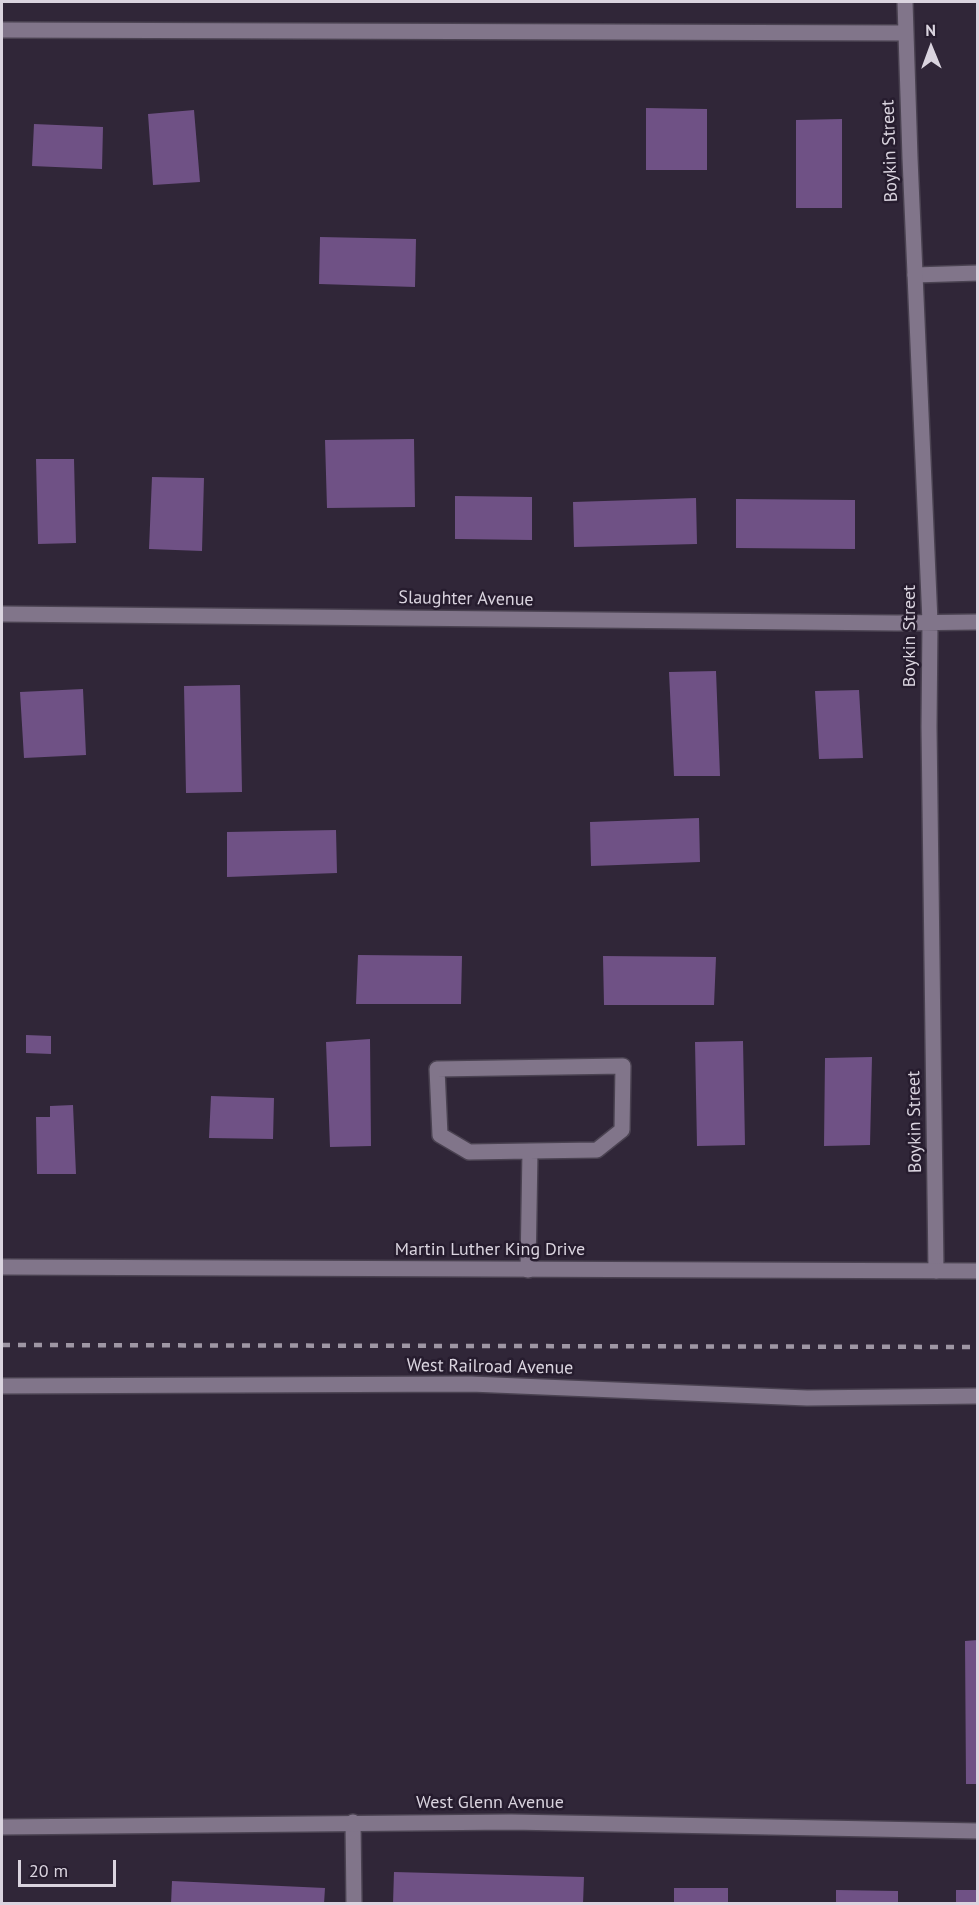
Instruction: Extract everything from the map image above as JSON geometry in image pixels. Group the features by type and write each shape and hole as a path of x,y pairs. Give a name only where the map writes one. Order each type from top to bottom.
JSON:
{"street":[{"name":"Boykin Street","path":"905,2 930,622 929,727 936,1271"},
{"path":"2,30 906,33"},
{"path":"915,275 978,273"},
{"name":"Slaughter Avenue","path":"2,614 978,622"},
{"path":"623,1066 622,1130 597,1150 530,1151 469,1152 440,1136 437,1069 623,1066"},
{"path":"528,1270 530,1151"},
{"name":"Martin Luther King Drive","path":"2,1268 978,1271"},
{"name":"West Railroad Avenue","path":"2,1386 471,1384 807,1398 978,1396"},
{"path":"353,1822 354,1904"},
{"name":"West Glenn Avenue","path":"2,1827 522,1822 978,1831"}],"building":[{"path":"646,108 707,109 707,170 646,170"},
{"path":"194,110 200,182 153,185 148,114"},
{"path":"842,119 842,208 796,208 796,120"},
{"path":"34,124 103,127 102,169 32,166"},
{"path":"320,237 416,239 415,287 319,284"},
{"path":"414,439 415,507 327,508 325,440"},
{"path":"36,459 74,459 76,543 38,544"},
{"path":"152,477 204,478 202,551 149,549"},
{"path":"455,496 532,497 532,540 455,539"},
{"path":"696,498 697,544 574,547 573,502"},
{"path":"736,499 855,500 855,549 736,548"},
{"path":"716,671 720,776 674,776 669,672"},
{"path":"240,685 242,792 186,793 184,686"},
{"path":"83,689 86,755 24,758 20,692"},
{"path":"859,690 863,758 819,759 815,691"},
{"path":"699,818 700,862 591,866 590,822"},
{"path":"336,830 337,873 227,877 227,832"},
{"path":"358,955 462,956 461,1004 356,1004"},
{"path":"603,956 716,957 714,1005 604,1005"},
{"path":"26,1035 51,1036 51,1054 26,1053"},
{"path":"370,1039 371,1146 330,1147 326,1042"},
{"path":"743,1041 745,1145 697,1146 695,1042"},
{"path":"872,1057 870,1145 824,1146 825,1058"},
{"path":"211,1096 274,1098 273,1139 209,1138"},
{"path":"73,1105 76,1174 37,1174 36,1117 50,1117 50,1106"},
{"path":"978,1640 978,1784 966,1784 965,1641"},
{"path":"394,1872 584,1877 583,1904 393,1904"},
{"path":"172,1881 325,1888 324,1904 171,1904"},
{"path":"674,1888 728,1888 728,1904 674,1904"},
{"path":"836,1890 898,1891 898,1904 836,1904"},
{"path":"956,1890 978,1890 978,1904 956,1904"}],"railway":[{"path":"2,1345 978,1347"}]}
